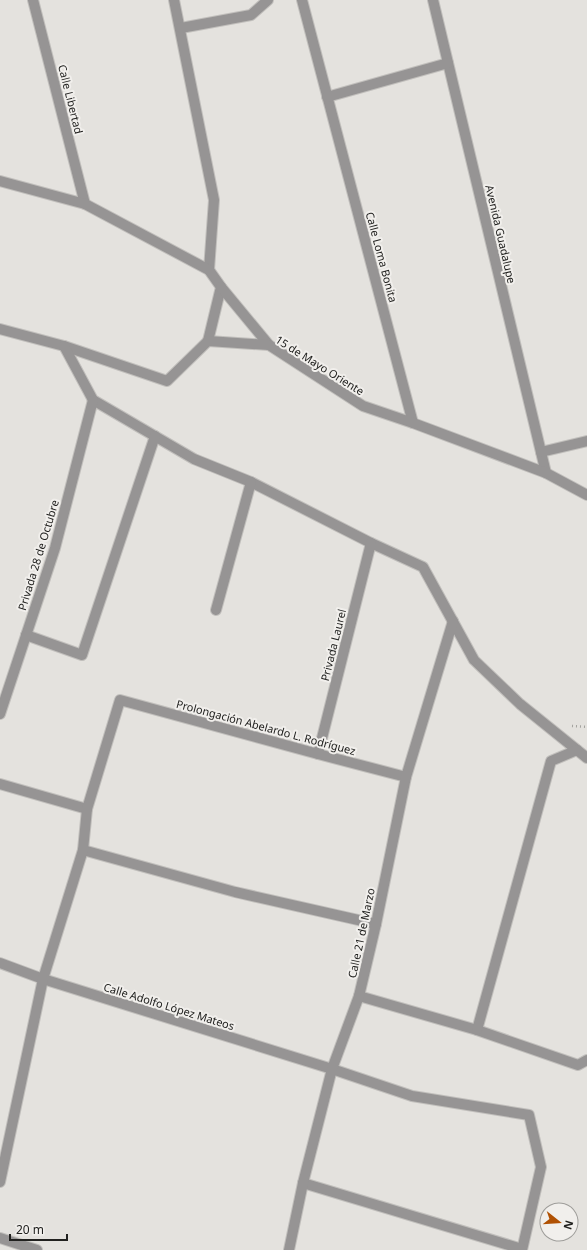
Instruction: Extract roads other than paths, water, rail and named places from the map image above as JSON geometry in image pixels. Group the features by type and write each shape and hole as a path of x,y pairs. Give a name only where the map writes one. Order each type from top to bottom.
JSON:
{"street":[{"name":"Calle Libertad","path":"33,0 85,204"},
{"path":"174,0 214,200 209,270"},
{"path":"180,28 251,15 268,0"},
{"name":"Calle Loma Bonita","path":"302,0 413,423"},
{"name":"Avenida Guadalupe","path":"433,0 546,473"},
{"path":"327,97 448,62"},
{"path":"0,181 85,204 209,270 221,287 269,345"},
{"path":"0,329 64,346 167,381 208,341 221,287"},
{"name":"15 de Mayo Oriente","path":"208,341 269,345 363,406 413,423 546,473 587,495"},
{"path":"64,346 93,400 194,459 251,482 371,543 423,566 474,660 520,704 587,758"},
{"name":"Privada 28 de Octubre","path":"0,714 55,548 93,400"},
{"path":"26,635 82,655 155,436"},
{"path":"541,452 587,441"},
{"path":"216,610 251,482"},
{"name":"Privada Laurel","path":"318,754 371,543"},
{"name":"Calle 21 de Marzo","path":"289,1250 303,1183 332,1069 360,996 406,777 453,621"},
{"name":"Prolongación Abelardo L. Rodríguez","path":"87,809 120,700 406,777"},
{"path":"477,1030 550,761 577,750"},
{"path":"0,784 87,809 83,850 43,979 0,1182"},
{"path":"83,850 235,892 376,924"},
{"name":"Calle Adolfo López Mateos","path":"0,963 43,979 332,1069 412,1096 529,1115 541,1167 522,1249"},
{"path":"360,996 477,1030 578,1065 587,1060"},
{"path":"303,1183 522,1249"},
{"path":"0,1238 37,1250"}]}
